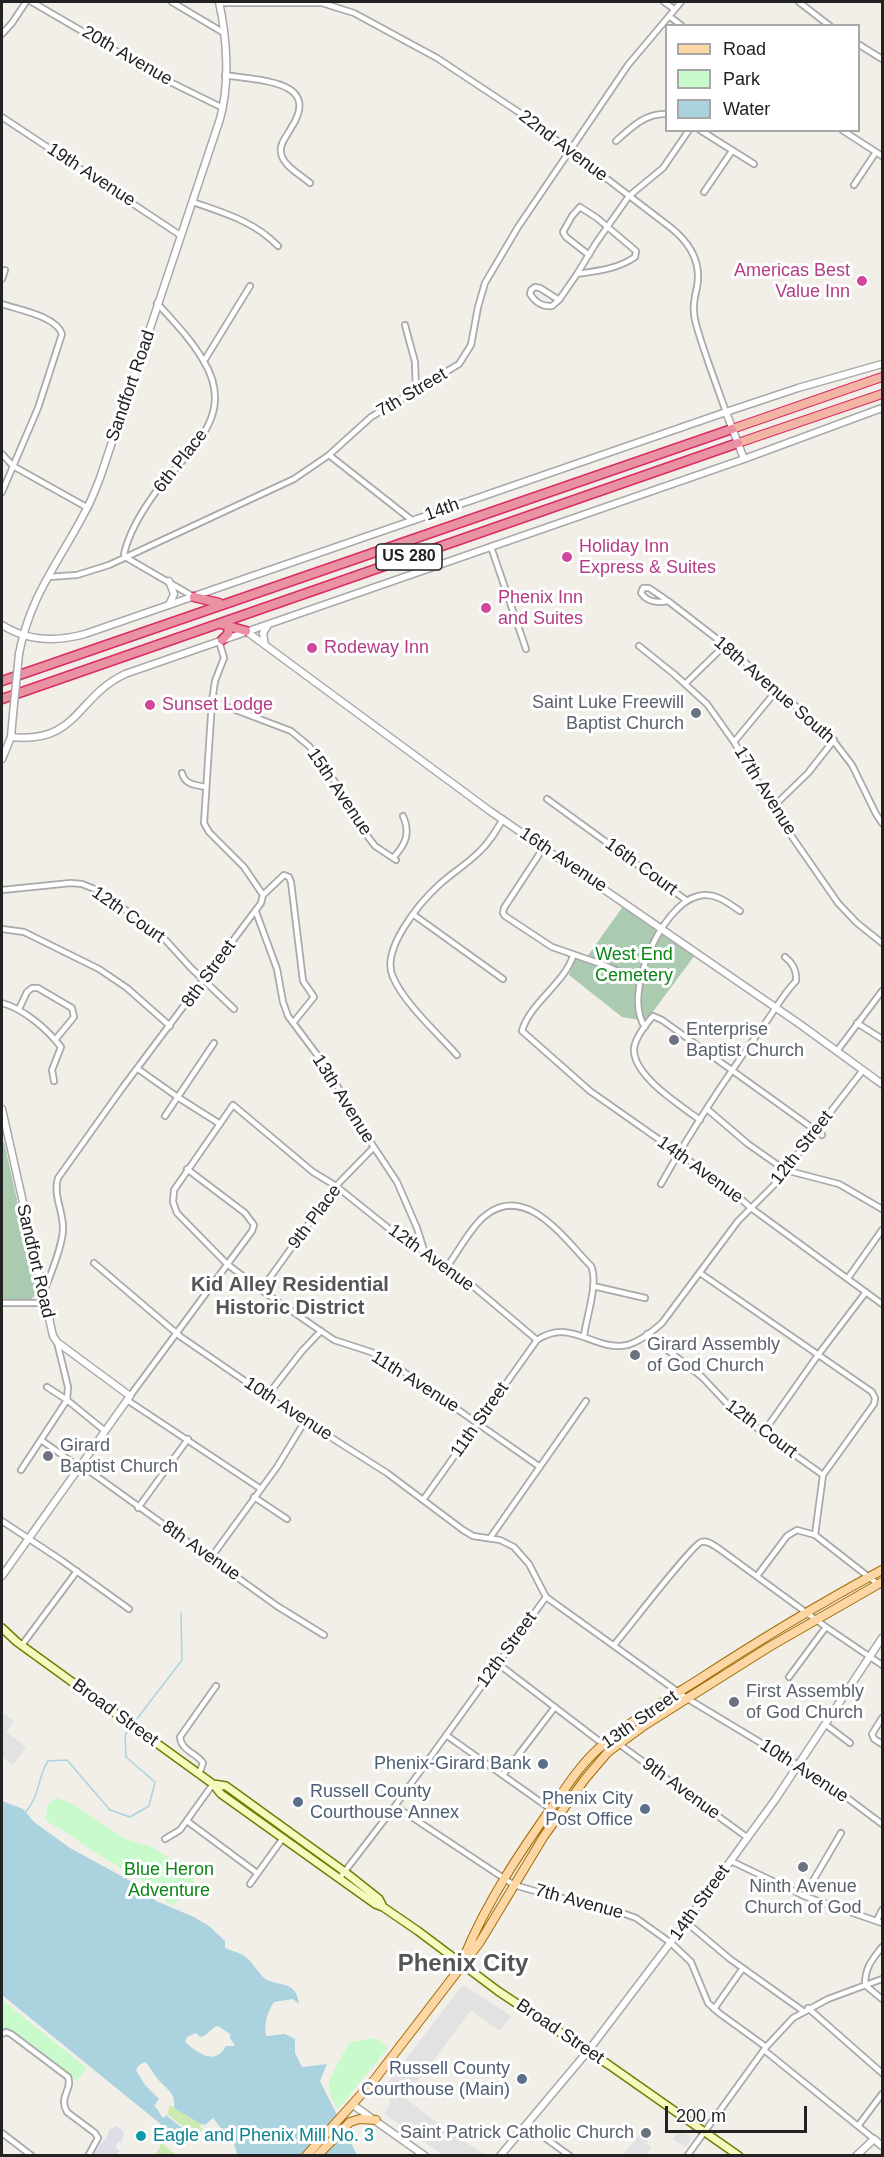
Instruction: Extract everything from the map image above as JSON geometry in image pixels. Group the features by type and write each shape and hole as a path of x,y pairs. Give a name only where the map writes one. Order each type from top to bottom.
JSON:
{"highway":[{"name":"US 280","path":"2,679 882,377"},
{"name":"US 280","path":"2,699 882,394"},
{"path":"194,597 223,604"},
{"path":"190,615 197,606 194,597"},
{"path":"246,632 241,621 248,613"},
{"path":"216,624 226,624 246,632"},
{"path":"220,640 228,632 229,628 226,624"}],"main road":[{"path":"870,1577 882,1570"},
{"name":"13th Street","path":"461,1964 474,1933 505,1879 551,1809 603,1744 678,1692 807,1612 870,1577"},
{"name":"13th Street","path":"306,2156 351,2108 480,1942 532,1854 595,1765 619,1744 688,1699 816,1620 880,1584"},
{"path":"2,1628 20,1644"},
{"path":"2,1636 20,1644"},
{"name":"Broad Street","path":"20,1644 339,1879 375,1904 382,1906 498,1991 739,2156"},
{"name":"Broad Street","path":"213,1784 226,1786 345,1872 379,1899 382,1906"},
{"path":"317,2156 350,2122 360,2119 376,2120"}],"street":[{"path":"2,34 26,2"},
{"name":"20th Avenue","path":"32,2 164,79 223,108"},
{"path":"172,2 224,33"},
{"name":"Sandfort Road","path":"2,759 11,737 19,654 28,615 88,508 100,478 223,108 224,33 219,2"},
{"name":"22nd Avenue","path":"219,2 311,2 344,8 437,58 526,117 679,234 693,252 698,274 693,307 694,318 744,459"},
{"path":"664,2 674,9"},
{"name":"7th Street","path":"48,577 88,573 127,558 280,487 309,471 371,417 450,371 466,354 473,334 480,296 518,227 628,65 681,2"},
{"path":"799,2 827,24"},
{"path":"669,16 679,24"},
{"path":"860,45 882,59"},
{"path":"225,75 286,86 295,92 300,99 301,108 298,118 282,142 281,152 285,162 310,183"},
{"path":"616,141 643,119 665,114"},
{"name":"19th Avenue","path":"2,117 180,235"},
{"path":"559,300 535,287 531,290 530,294 537,302 547,306 552,306 559,300 629,196 663,168 688,132"},
{"path":"703,132 754,164"},
{"path":"845,132 882,156"},
{"path":"704,192 732,151"},
{"path":"854,185 876,152"},
{"path":"193,202 251,224 278,246"},
{"path":"578,274 604,270 635,257 636,251 608,226 580,207 563,232 589,255"},
{"path":"2,279 5,270"},
{"path":"204,361 250,286"},
{"name":"6th Place","path":"127,558 124,554 127,541 141,515 156,492 206,432 214,409 215,390 204,361 158,303"},
{"path":"2,304 47,318 57,324 61,339 38,408 2,492"},
{"path":"405,325 415,362 416,391"},
{"name":"14th","path":"2,625 23,636 49,639 74,637 165,608 726,412 882,364"},
{"path":"11,737 36,738 52,734 66,725 115,678 744,459 882,408"},
{"path":"2,454 13,466 88,508"},
{"path":"329,455 413,521"},
{"path":"491,547 525,649"},
{"path":"127,558 194,597"},
{"path":"165,608 174,596 169,581"},
{"path":"644,588 649,588 668,601 661,603 650,600 641,593 644,588"},
{"name":"18th Avenue South","path":"668,601 724,645 834,740 852,765 882,823"},
{"path":"265,646 263,633 271,623"},
{"name":"16th Avenue","path":"246,632 503,819 776,1007 882,1084"},
{"path":"220,640 224,658 215,681 212,701 204,823 209,832 244,867 263,895 284,875 289,877 303,981 314,997 293,1023"},
{"path":"686,684 724,645"},
{"name":"17th Avenue","path":"639,646 707,704 838,903 857,923 882,943"},
{"path":"734,742 777,690"},
{"name":"15th Avenue","path":"212,701 291,731 301,738 335,782 359,825 375,846 394,859 407,837 407,827 403,816"},
{"path":"773,807 808,773 834,740"},
{"path":"182,773 183,780 188,783 206,787"},
{"name":"16th Court","path":"547,799 686,900 699,895 710,895 721,898 740,911"},
{"path":"457,1055 399,990 391,974 390,957 395,941 438,885 478,853 490,840 503,819"},
{"path":"544,847 502,913 552,947 604,965 640,981"},
{"name":"12th Court","path":"2,890 71,883 92,888 107,895 160,934 234,1009"},
{"name":"8th Street","path":"43,1295 63,1231 63,1220 55,1188 58,1178 260,907 263,895"},
{"path":"645,1027 637,1013 640,981 650,947 662,928 686,900"},
{"name":"13th Avenue","path":"256,912 277,969 283,1002 293,1023 327,1068 402,1191 424,1250"},
{"path":"414,915 503,979"},
{"path":"2,929 19,931 35,937 99,969 127,988 170,1026"},
{"name":"14th Avenue","path":"573,956 569,968 539,1003 522,1031 581,1084 882,1304"},
{"path":"661,1184 732,1071 796,981 795,970 785,957"},
{"path":"19,1009 32,987 38,988 72,1008 74,1017 56,1040"},
{"path":"837,1051 882,991"},
{"path":"2,1003 19,1009 56,1040 61,1047 52,1070 54,1081"},
{"path":"700,1120 647,1078 639,1064 634,1049 653,1016 822,1135"},
{"path":"857,1023 882,1040"},
{"path":"165,1116 214,1043"},
{"path":"138,1069 178,1098 220,1124 174,1190 173,1202 177,1213 227,1264"},
{"name":"12th Street","path":"647,1334 668,1317 738,1221 784,1170 863,1070"},
{"name":"12th Avenue","path":"220,1124 233,1105 313,1172 336,1186 387,1227 447,1267 537,1340"},
{"name":"Sandfort Road","path":"2,1109 43,1295 53,1336 57,1342"},
{"path":"707,1109 748,1144 784,1170 839,1184 882,1209"},
{"name":"9th Place","path":"261,1290 336,1186 374,1147"},
{"path":"2,1576 254,1226 245,1213 187,1169"},
{"path":"447,1267 485,1215 504,1206 515,1205 536,1212 591,1266 593,1271 593,1286 584,1336"},
{"path":"848,1278 882,1230"},
{"name":"10th Avenue","path":"94,1263 177,1333 267,1396 387,1473 473,1536 490,1538"},
{"name":"11th Avenue","path":"227,1264 334,1340 381,1358 540,1467"},
{"path":"700,1273 872,1392 876,1398 823,1475 815,1535"},
{"path":"593,1286 645,1298"},
{"path":"763,1433 866,1292"},
{"path":"2,1303 45,1303"},
{"path":"267,1396 302,1351 321,1331"},
{"path":"537,1340 551,1333 562,1331 616,1346 627,1345 647,1334"},
{"name":"12th Court","path":"647,1334 695,1371 727,1406 823,1475"},
{"name":"11th Street","path":"423,1500 537,1340"},
{"path":"57,1342 128,1398 261,1489"},
{"path":"21,1470 67,1400 68,1387 57,1342"},
{"path":"47,1387 105,1431"},
{"path":"490,1538 586,1401"},
{"path":"210,1559 261,1489 305,1421"},
{"path":"138,1508 188,1439"},
{"name":"8th Avenue","path":"42,1440 277,1606 324,1635"},
{"path":"387,1473 388,1466"},
{"path":"254,1497 287,1519"},
{"path":"2,1521 129,1609"},
{"path":"757,1576 791,1532 797,1530 815,1535 880,1584"},
{"name":"12th Street","path":"339,1879 395,1806 546,1597 522,1555 506,1542 490,1538"},
{"path":"614,1645 696,1546 705,1541 882,1665"},
{"path":"20,1644 77,1571"},
{"name":"10th Avenue","path":"546,1597 688,1699 826,1782 882,1824"},
{"path":"789,1677 826,1627"},
{"name":"14th Street","path":"500,2156 588,2051 671,1943 748,1838 882,1638"},
{"path":"497,1663 603,1744 619,1744"},
{"path":"199,1774 203,1763 200,1758 185,1748 180,1742 180,1737 216,1686"},
{"path":"503,1775 555,1707"},
{"path":"882,1718 872,1734 874,1739 882,1744"},
{"path":"825,1724 850,1743"},
{"path":"446,1735 559,1815"},
{"name":"9th Avenue","path":"619,1744 748,1838"},
{"path":"165,1839 180,1830 213,1784"},
{"name":"7th Avenue","path":"395,1806 514,1885 625,1913 636,1918 671,1943 694,1967 705,1998 714,2010 765,2048 874,2139"},
{"path":"187,1821 257,1873"},
{"path":"804,1896 841,1833"},
{"path":"250,1884 283,1838"},
{"path":"730,1862 804,1896 882,1923"},
{"path":"877,1920 882,1910"},
{"path":"686,1922 743,1968 806,2010 882,2073"},
{"path":"882,1947 866,1969 866,1985 882,1999"},
{"path":"714,2010 743,1968"},
{"path":"687,2156 765,2048 785,2025 806,2010 882,1978"},
{"path":"2,2033 11,2034 68,2077 70,2085 63,2099 64,2108 98,2138 88,2156"},
{"path":"858,2126 882,2094"},
{"path":"351,2108 376,2120 425,2156"},
{"path":"526,2124 570,2156"},
{"path":"2,2133 32,2156"},
{"path":"856,2156 874,2139 882,2146"}],"green space":[{"name":"West End Cemetery","path":"624,905 695,955 646,1021 622,1017 569,975 575,959 584,961"},
{"path":"2,1142 4,1142 38,1293 30,1300 2,1300"},
{"name":"Blue Heron Adventure","path":"57,1798 73,1804 125,1839 149,1846 192,1871 194,1884 172,1906 141,1880 45,1820 48,1804"},
{"path":"2,2000 87,2068 77,2081 5,2029 2,2032"},
{"path":"379,2039 388,2048 338,2109 329,2087 337,2064 350,2042"},
{"path":"170,2105 201,2124 200,2127 203,2129 196,2137 167,2114"},
{"path":"158,2132 165,2146 176,2155 157,2155 160,2147"}],"shaded area":[{"path":"2,1712 14,1721 6,1732 26,1747 13,1765 2,1757"},
{"path":"465,1986 511,2016 500,2031 471,2010 405,2098 485,2155 443,2155 384,2114 391,2102 387,2094 381,2091 461,1987"},
{"path":"116,2126 124,2134 121,2143 119,2141 115,2147 120,2151 116,2155 92,2155 107,2137 109,2130"},
{"path":"681,2129 692,2138 685,2147 673,2139"},
{"path":"639,2135 648,2141 646,2144 651,2147 648,2155 622,2155"}],"water":[{"path":"2,1801 23,1809 34,1822 70,1848 147,1890 156,1901 209,1926 225,1941 225,1948 245,1956 264,1978 292,1988 299,2004 293,1999 274,2002 267,2018 266,2036 285,2034 295,2039 295,2053 302,2067 327,2064 320,2081 357,2155 237,2155 235,2146 213,2118 205,2125 201,2124 174,2108 172,2094 145,2062 136,2070 145,2085 159,2099 154,2106 161,2115 164,2118 166,2115 182,2128 185,2133 179,2139 2,1995","holes":["218,2026 230,2034 235,2046 226,2046 217,2056 212,2057 201,2054 185,2042 187,2037 196,2033 200,2037 203,2036"]}],"waterway":[{"path":"133,1724 182,1660 181,1613"},
{"path":"25,1813 34,1799 48,1761 67,1760 110,1810 130,1817 149,1806 155,1782 126,1757 125,1735 130,1728"}],"place":[{"name":"Americas Best Value Inn","path":"862,281"},
{"name":"Holiday Inn Express & Suites","path":"567,557"},
{"name":"Phenix Inn and Suites","path":"486,608"},
{"name":"Rodeway Inn","path":"312,648"},
{"name":"Sunset Lodge","path":"150,705"},
{"name":"Saint Luke Freewill Baptist Church","path":"696,713"},
{"name":"Enterprise Baptist Church","path":"674,1040"},
{"name":"Girard Assembly of God Church","path":"635,1355"},
{"name":"Girard Baptist Church","path":"48,1456"},
{"name":"First Assembly of God Church","path":"734,1702"},
{"name":"Phenix-Girard Bank","path":"543,1764"},
{"name":"Russell County Courthouse Annex","path":"298,1802"},
{"name":"Phenix City Post Office","path":"645,1809"},
{"name":"Ninth Avenue Church of God","path":"803,1867"},
{"name":"Russell County Courthouse (Main)","path":"522,2079"},
{"name":"Saint Patrick Catholic Church","path":"646,2133"},
{"name":"Eagle and Phenix Mill No. 3","path":"141,2136"}],"district":[{"name":"Kid Alley Residential Historic District","path":"290,1296"},
{"name":"Phenix City","path":"463,1964"}]}
